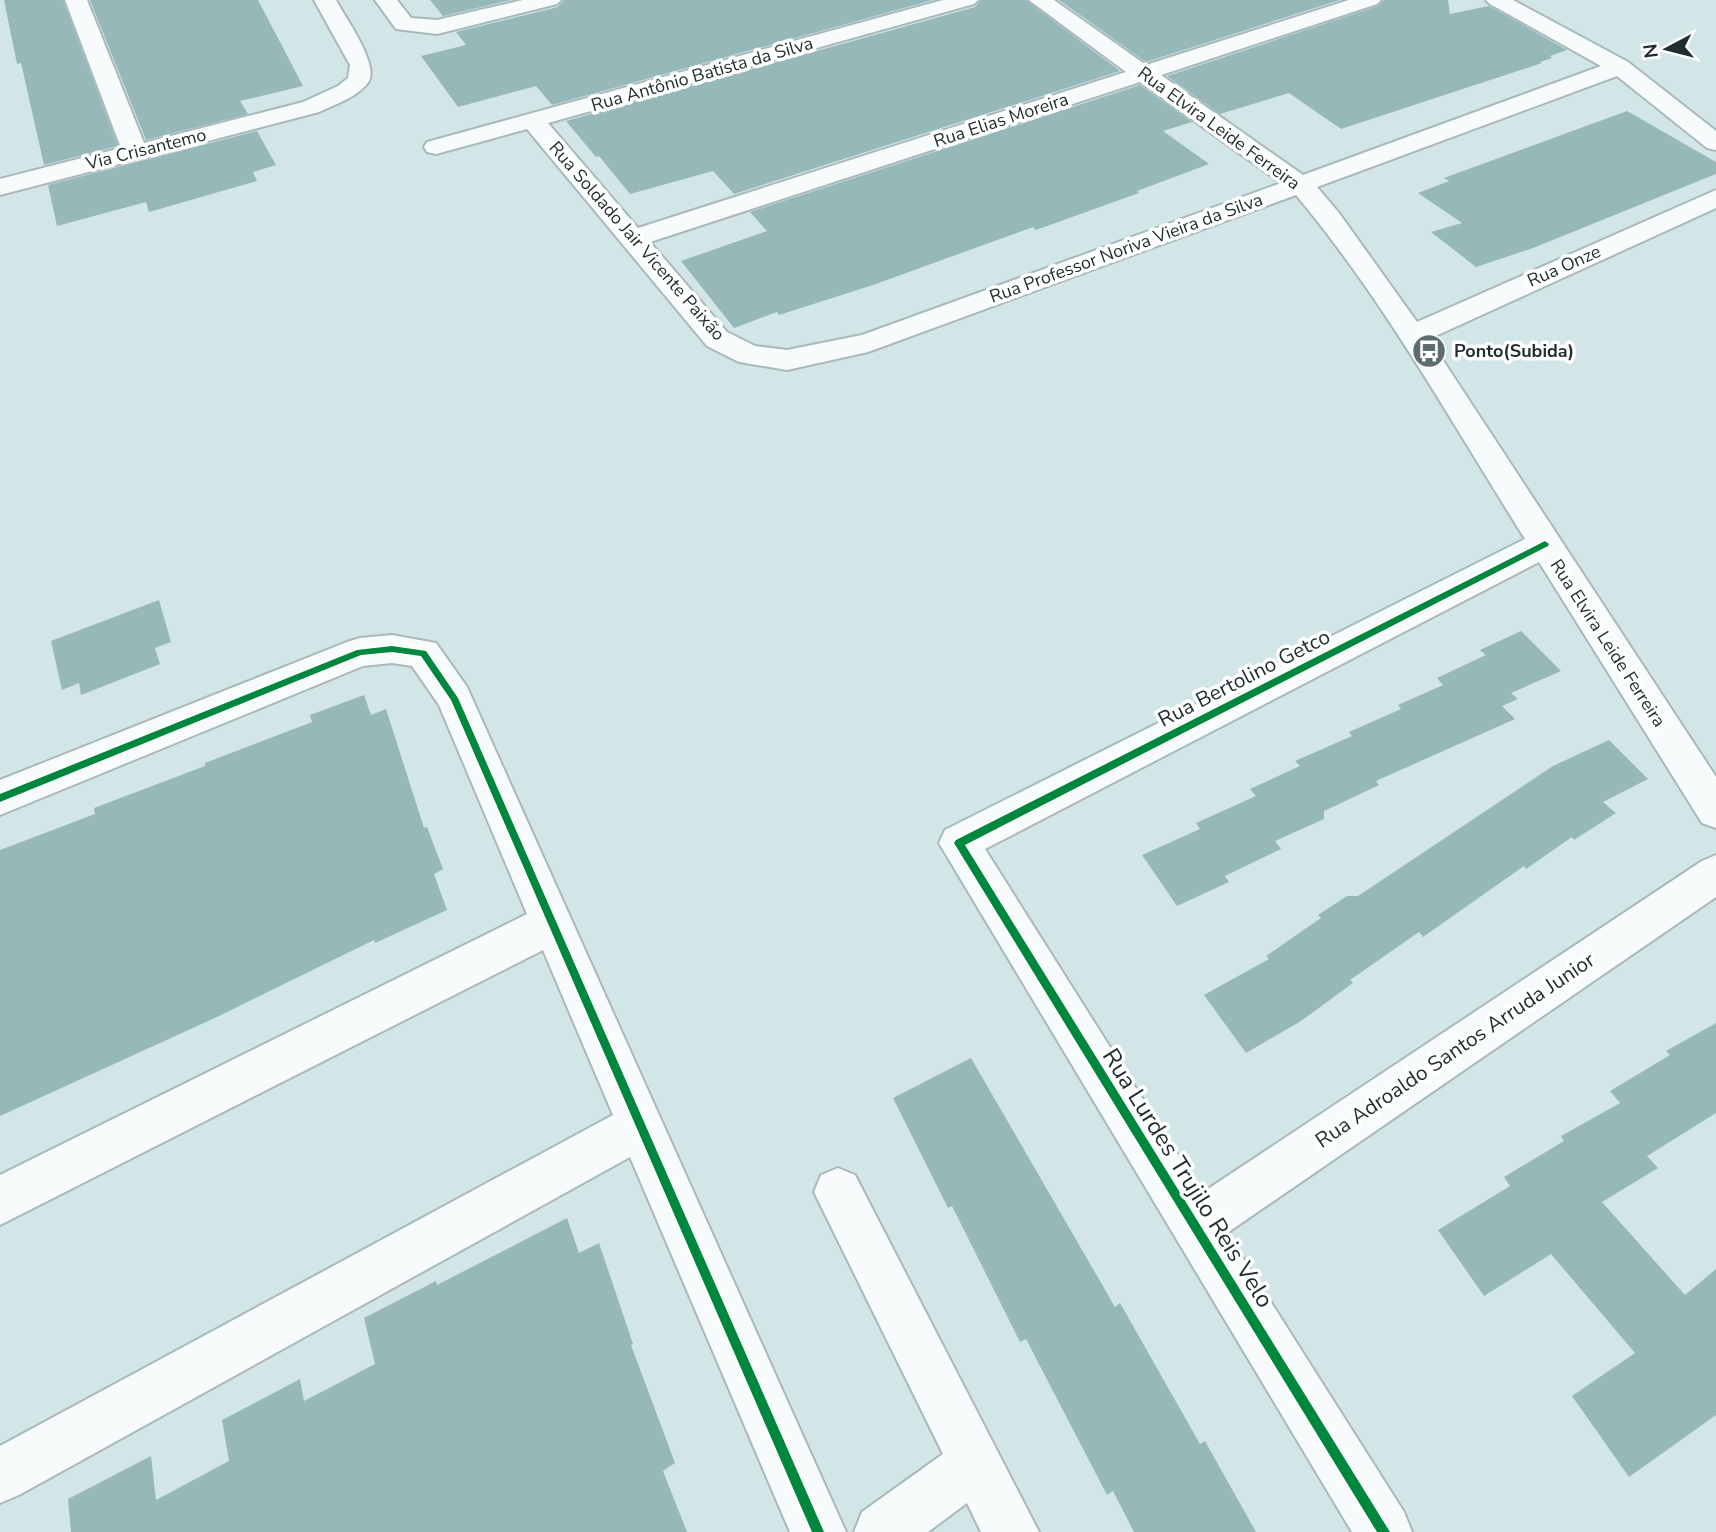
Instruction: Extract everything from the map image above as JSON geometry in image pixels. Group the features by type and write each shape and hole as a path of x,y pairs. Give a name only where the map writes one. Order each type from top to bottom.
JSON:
{"street":[{"path":"76,0 135,152"},
{"name":"Via Crisantemo","path":"0,187 292,111 346,92 359,80 361,65 325,0"},
{"path":"386,0 404,24 438,27 550,0"},
{"name":"Rua Antônio Batista da Silva","path":"436,146 967,0"},
{"name":"Rua Elvira Leide Ferreira","path":"1040,0 1301,185 1331,219 1412,335 1716,811"},
{"name":"Rua Elias Moreira","path":"632,239 1370,0"},
{"path":"1497,0 1620,67 1716,144"},
{"name":"Rua Professor Noriva Vieira da Silva","path":"787,360 868,343 1620,67"},
{"name":"Rua Soldado Jair Vicente Paixão","path":"533,121 717,339 749,355 787,360"},
{"name":"Rua Onze","path":"1412,335 1716,198"},
{"name":"Rua Bertolino Getco","path":"959,843 1545,544"},
{"path":"0,799 360,652 392,649 423,653 454,698 818,1532"},
{"name":"Rua Lurdes Trujilo Reis Velo","path":"959,843 1384,1532"},
{"name":"Rua Adroaldo Santos Arruda Junior","path":"1195,1226 1716,874"},
{"path":"0,1201 553,923"},
{"path":"0,1476 640,1125"},
{"path":"838,1192 1011,1532"},
{"path":"882,1532 975,1462"}],"building":[{"path":"4,0 63,0 118,146 44,165 21,63 17,64"},
{"path":"90,0 258,0 303,86 240,101 248,114 146,140"},
{"path":"430,0 511,0 443,16"},
{"path":"564,0 933,0 552,105 536,86 458,107 421,56 466,45 456,32 558,7"},
{"path":"981,0 1026,0 1120,71 734,194 713,171 630,194 566,121 975,7"},
{"path":"1059,0 1340,0 1146,62"},
{"path":"1384,0 1448,0 1450,14 1489,6 1567,50 1550,56 1552,58 1540,62 1542,63 1341,129 1289,93 1220,114 1167,76 1378,6"},
{"path":"1140,85 1192,122 1163,131 1209,164 1137,191 1139,193 1036,230 1033,227 873,285 779,315 777,312 734,328 681,261 767,231 750,212"},
{"path":"1627,111 1716,162 1716,174 1533,248 1476,267 1431,232 1462,223 1418,193 1449,181 1444,178"},
{"path":"257,131 276,165 253,172 257,181 149,212 146,202 57,226 48,185"},
{"path":"159,600 171,642 155,648 160,664 81,695 79,683 62,690 51,641"},
{"path":"1521,631 1561,671 1511,693 1518,699 1502,706 1515,719 1376,781 1379,785 1324,811 1324,819 1275,841 1281,849 1225,876 1229,882 1177,906 1142,855 1200,829 1196,823 1256,796 1250,789 1300,766 1295,761 1352,736 1349,732 1401,709 1398,705 1443,685 1437,678 1486,655 1480,650"},
{"path":"364,695 371,715 386,709 424,828 427,827 443,869 434,874 447,910 375,943 374,940 217,1017 0,1116 0,850 95,814 94,808 312,722 310,715"},
{"path":"1609,740 1648,779 1603,802 1616,813 1574,840 1572,837 1526,869 1524,866 1423,937 1419,932 1350,980 1353,983 1301,1021 1246,1053 1204,995 1269,959 1266,956 1321,918 1318,915 1347,896 1358,896 1553,766"},
{"path":"1716,1023 1716,1113 1647,1156 1658,1168 1602,1202 1685,1295 1716,1269 1716,1415 1629,1477 1572,1396 1635,1353 1551,1254 1484,1296 1438,1230 1510,1186 1504,1177 1564,1141 1561,1136 1620,1103 1610,1091 1670,1055 1666,1051"},
{"path":"971,1058 1115,1307 1120,1303 1200,1444 1205,1441 1256,1532 1134,1532 1113,1491 1107,1495 1026,1339 1020,1342 952,1206 948,1208 893,1098"},
{"path":"567,1218 579,1253 599,1243 633,1344 631,1345 675,1463 663,1471 687,1532 71,1532 68,1499 151,1456 156,1500 229,1461 222,1420 300,1379 304,1401 375,1364 364,1318 436,1281 437,1285"}],"cycle path":[{"path":"1384,1532 959,843 1545,544"},
{"path":"0,798 360,652 392,649 423,653 454,698 818,1532"}],"place":[{"name":"Ponto(Subida)","path":"1429,351"}]}
